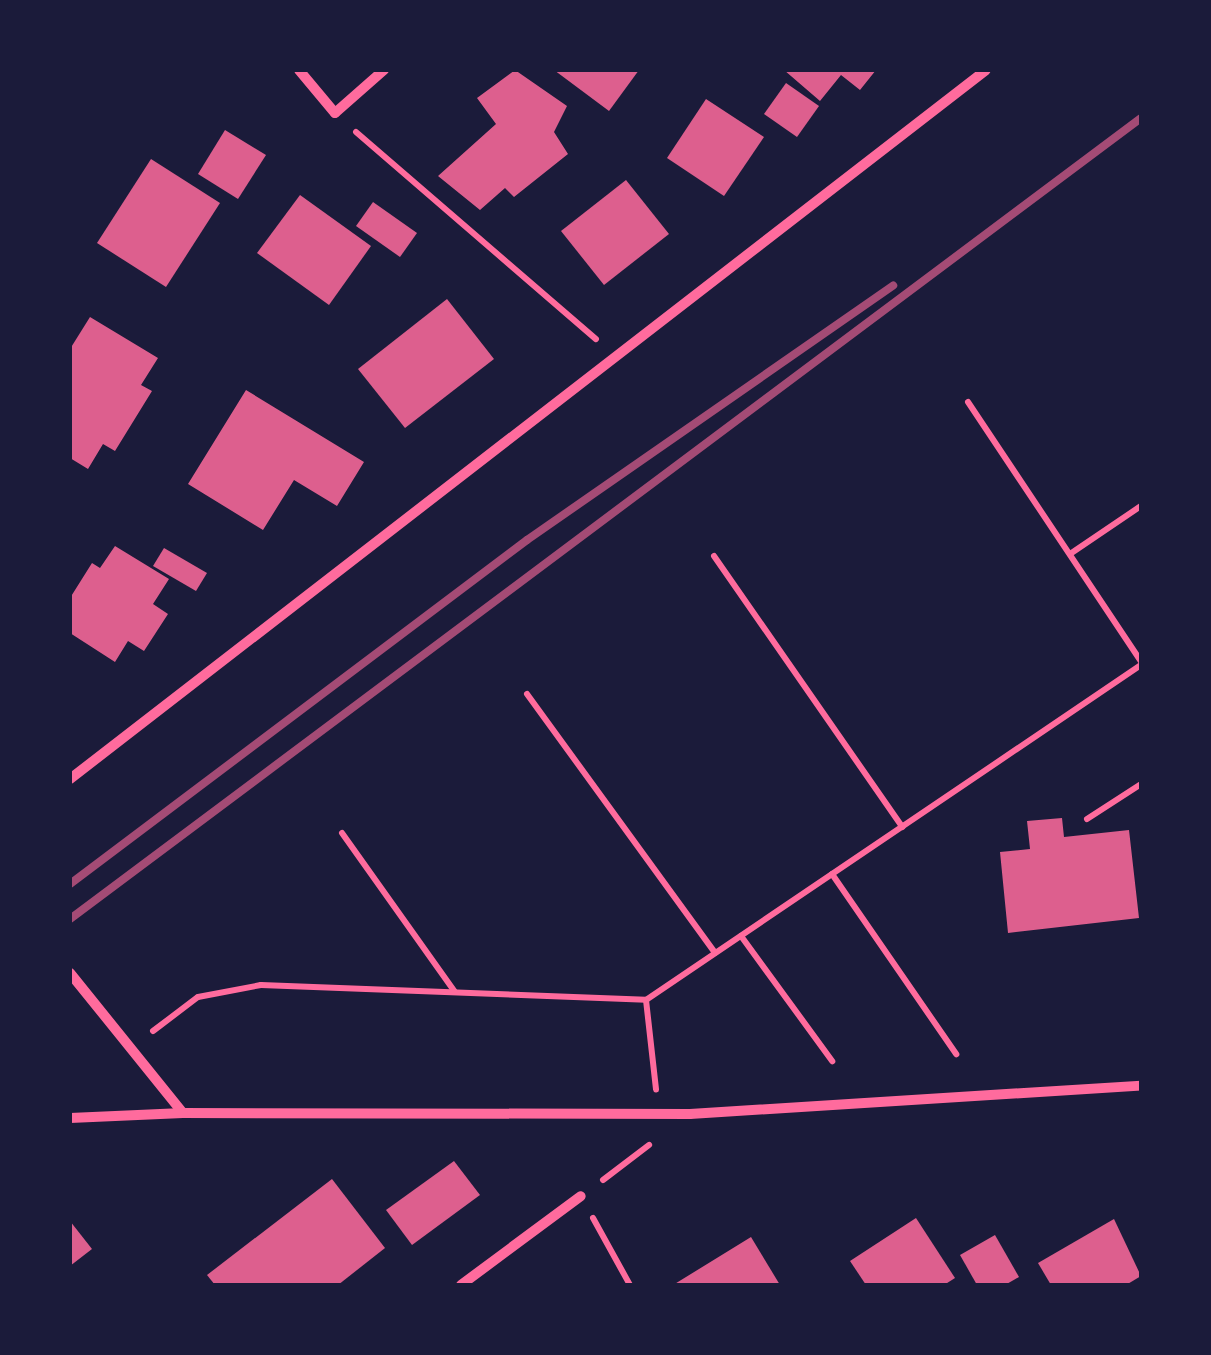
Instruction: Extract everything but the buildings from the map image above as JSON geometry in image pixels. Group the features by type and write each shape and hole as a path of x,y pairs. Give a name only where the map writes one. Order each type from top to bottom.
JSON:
{"street":[{"path":"298,70 334,114 384,70"},
{"path":"70,778 612,353 986,70"},
{"path":"70,974 127,1050 183,1112"},
{"path":"70,1118 183,1112 690,1114 1141,1086"},
{"path":"461,1285 581,1196"}],"path":[{"path":"334,114 612,353"},
{"path":"127,1050 198,997 262,985 646,1000 1141,663 968,402"},
{"path":"1070,554 1141,506"},
{"path":"714,556 902,827"},
{"path":"527,694 715,954"},
{"path":"1087,819 1141,784"},
{"path":"342,833 456,993"},
{"path":"832,874 956,1054"},
{"path":"741,936 832,1061"},
{"path":"646,1000 658,1114"},
{"path":"630,1285 581,1196 690,1114"}],"railway":[{"path":"70,919 1141,118"},
{"path":"70,884 527,540 893,286"}]}
